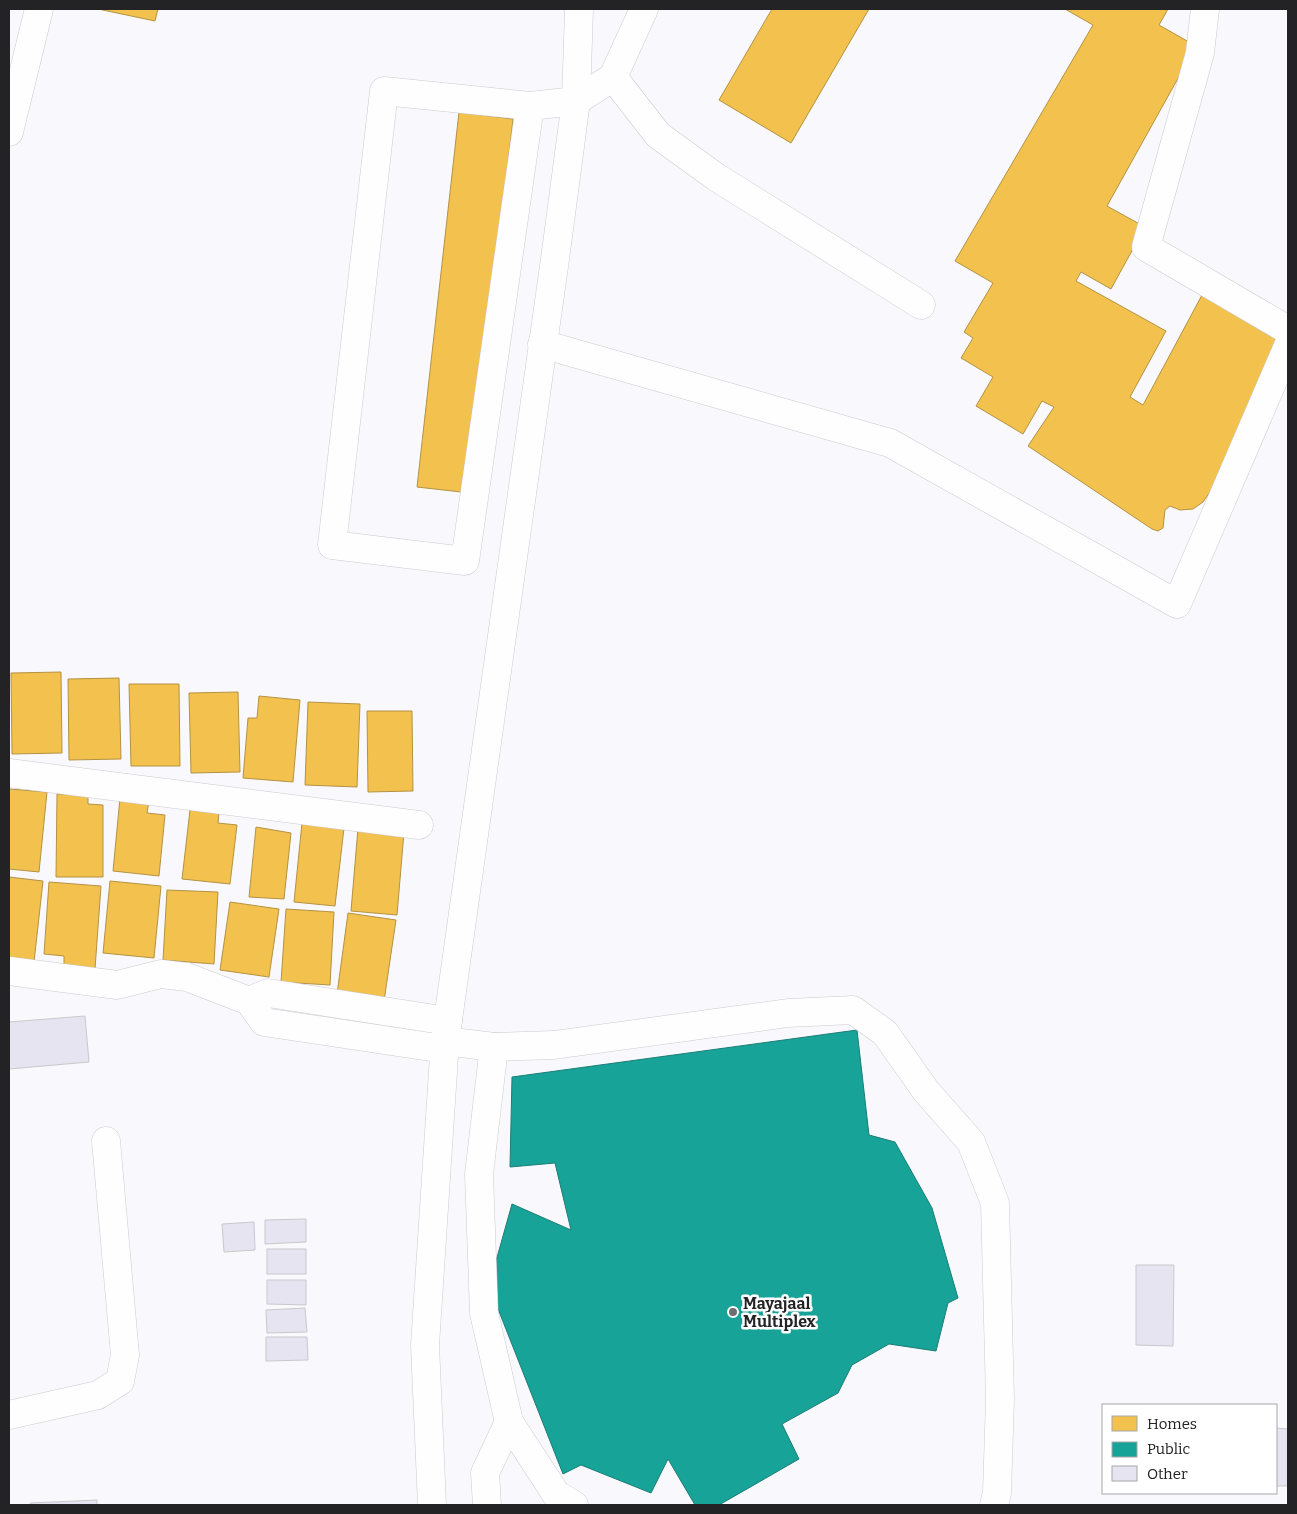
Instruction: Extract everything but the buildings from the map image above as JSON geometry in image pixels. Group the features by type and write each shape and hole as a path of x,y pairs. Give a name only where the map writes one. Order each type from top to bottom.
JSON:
{"street":[{"path":"9,132 13,95 38,9"},
{"path":"432,1505 426,1345 446,1037 576,101 579,9"},
{"path":"530,106 465,561 332,545 384,91 530,106 576,101 614,77 644,9"},
{"path":"1205,9 1200,53 1146,247 1288,330"},
{"path":"614,77 658,135 716,177 921,305"},
{"path":"542,344 890,443 1177,604 1288,346"},
{"path":"9,773 419,825"},
{"path":"9,971 118,985 161,974 187,977 249,1001 264,1022 446,1037 494,1047 554,1045 788,1013 853,1010 885,1034 926,1091 971,1142 995,1203 1000,1399 997,1493 994,1505"},
{"path":"494,1047 479,1174 484,1313 510,1422 556,1494 574,1505"},
{"path":"9,1415 98,1396 120,1381 125,1355 106,1141"},
{"path":"487,1505 485,1473 510,1422"}],"place":[{"name":"Mayajaal Multiplex","path":"733,1312"}]}
